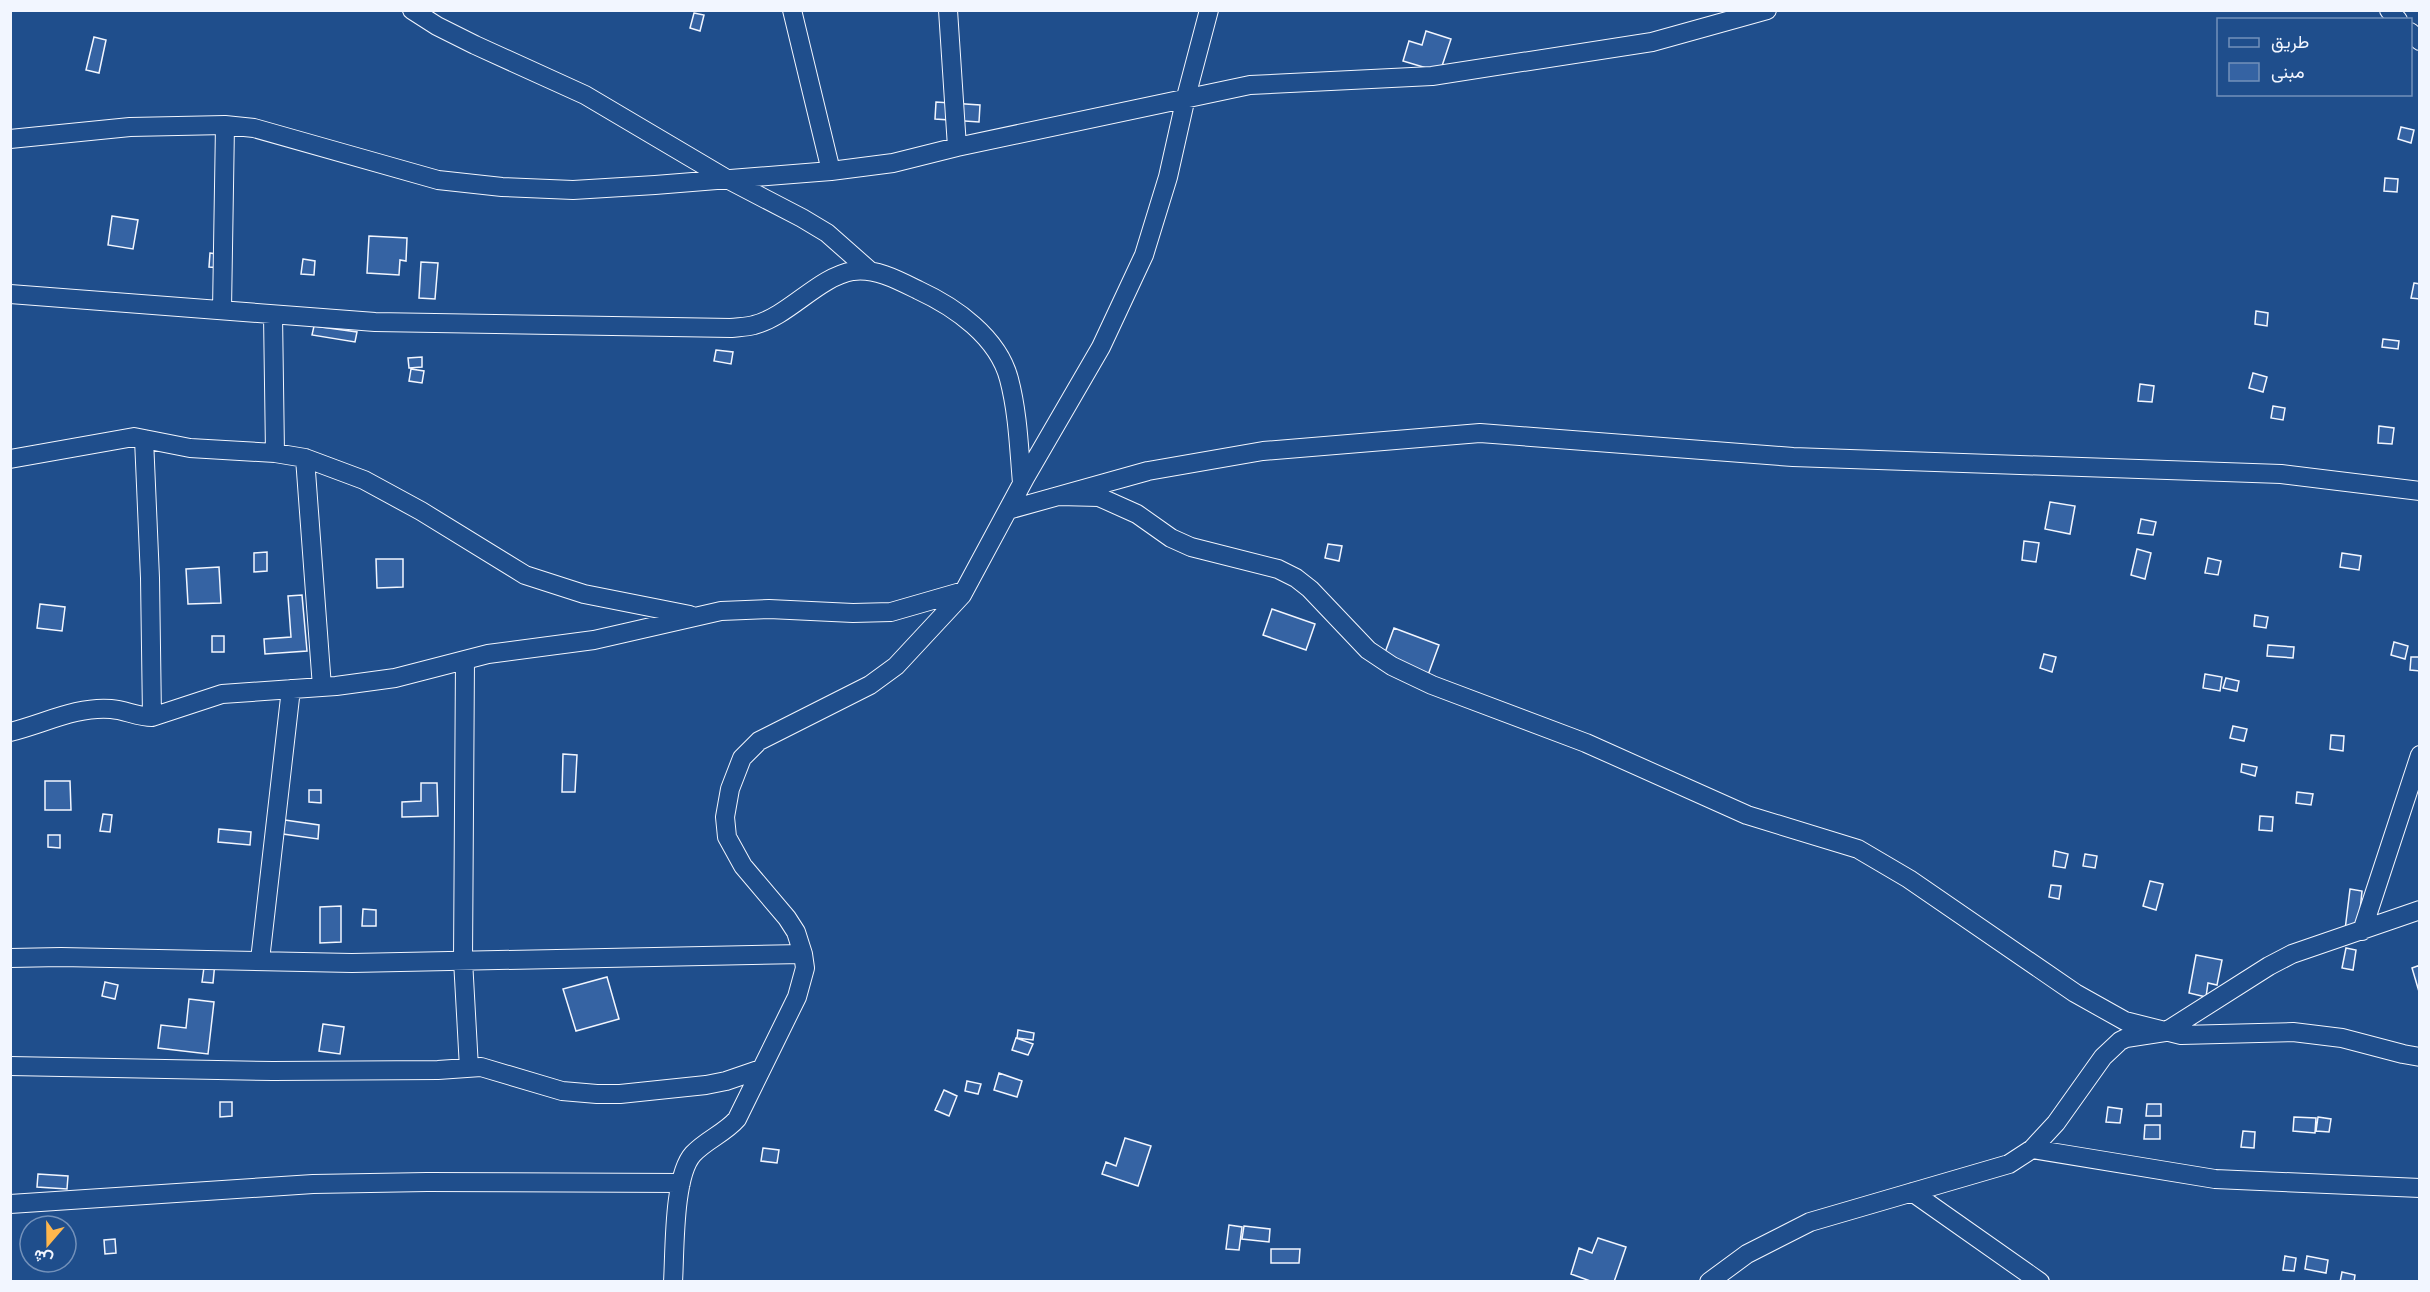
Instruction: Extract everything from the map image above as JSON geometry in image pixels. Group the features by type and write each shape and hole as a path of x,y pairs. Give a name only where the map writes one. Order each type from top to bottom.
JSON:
{"street":[{"path":"412,10 446,31 585,95 727,179 827,233 870,271"},
{"path":"792,10 831,171"},
{"path":"948,10 957,147"},
{"path":"674,1281 677,1208 686,1166 693,1154 730,1127 737,1119 797,997 805,968 796,932 743,866 727,837 725,818 730,789 742,758 759,741 870,686 896,666 937,624 964,591 1101,346 1144,255 1168,177 1209,10"},
{"path":"10,139 130,127 225,125 255,128 438,180 502,187 573,190 727,179 831,171 893,163 957,147 1250,85 1432,76 1652,42 1767,10"},
{"path":"222,310 225,125"},
{"path":"10,294 375,322 731,328 754,325 774,317 834,279 852,272 870,271 891,277 939,300 975,327 1000,357 1009,378 1023,483"},
{"path":"273,315 275,453"},
{"path":"1008,510 1148,471 1263,451 1480,433 1793,457 2281,474 2420,491"},
{"path":"10,459 118,438 144,439 190,448 275,453 305,458 364,480 421,511 525,575 584,594 698,616"},
{"path":"144,439 150,578 152,717"},
{"path":"305,458 322,687"},
{"path":"1059,496 1099,497 1137,514 1172,538 1191,547 1278,569 1296,578 1310,589 1368,650 1392,666 1432,685 1586,743 1747,815 1858,849 1909,879 2075,993 2125,1021 2181,1035 2293,1032 2342,1038 2403,1054 2420,1056"},
{"path":"10,732 96,709 112,708 141,717 152,717 222,694 322,687 395,678 504,651 605,638 698,616 740,609 891,612 964,591"},
{"path":"465,660 463,960 469,1068"},
{"path":"261,960 291,689"},
{"path":"2362,931 2420,755"},
{"path":"1709,1281 1747,1254 1810,1222 2009,1164 2032,1149 2056,1123 2103,1057 2120,1041 2165,1032 2292,954 2420,910"},
{"path":"10,958 352,963 803,954"},
{"path":"10,1066 192,1071 490,1068 562,1091 597,1094 620,1094 706,1085 761,1069"},
{"path":"2032,1149 2215,1179 2420,1188"},
{"path":"10,1204 313,1184 681,1183"},
{"path":"1912,1192 2040,1281"}],"building":[{"path":"694,13 704,15 700,31 690,28"},
{"path":"1426,31 1451,39 1440,72 1403,61 1409,41 1422,45"},
{"path":"94,37 106,40 99,73 86,70"},
{"path":"936,102 980,105 979,122 935,119"},
{"path":"2401,127 2414,130 2411,143 2398,139"},
{"path":"2385,178 2398,179 2397,192 2384,191"},
{"path":"112,216 138,220 133,249 108,245"},
{"path":"369,236 407,238 406,261 400,260 399,275 367,273"},
{"path":"210,253 223,255 221,268 209,267"},
{"path":"303,259 315,261 314,275 301,274"},
{"path":"421,262 438,263 435,299 419,298"},
{"path":"2414,283 2420,284 2420,299 2411,298"},
{"path":"2256,311 2268,313 2267,326 2255,324"},
{"path":"314,326 357,332 355,342 312,335"},
{"path":"2383,339 2399,341 2398,349 2382,347"},
{"path":"716,350 733,352 731,364 714,361"},
{"path":"422,357 422,367 409,368 408,358"},
{"path":"411,369 424,371 422,383 409,381"},
{"path":"2253,373 2267,377 2263,392 2249,388"},
{"path":"2140,384 2154,386 2152,402 2138,401"},
{"path":"2273,406 2285,408 2283,420 2271,418"},
{"path":"2379,426 2394,428 2392,444 2378,443"},
{"path":"2050,502 2075,506 2070,534 2045,529"},
{"path":"2141,519 2156,522 2153,535 2138,533"},
{"path":"2024,541 2039,543 2036,562 2022,560"},
{"path":"1328,544 1342,546 1339,561 1325,558"},
{"path":"2137,549 2151,553 2145,579 2131,575"},
{"path":"267,552 267,571 254,572 254,553"},
{"path":"2342,553 2361,556 2359,570 2340,567"},
{"path":"2208,558 2221,561 2218,575 2205,573"},
{"path":"376,559 403,559 403,587 377,588"},
{"path":"219,567 221,603 188,604 186,569"},
{"path":"302,595 307,651 265,654 264,639 291,637 288,596"},
{"path":"40,604 65,607 62,631 37,628"},
{"path":"1272,609 1315,624 1306,650 1263,635"},
{"path":"2255,615 2268,617 2266,628 2254,626"},
{"path":"1394,628 1439,645 1428,675 1383,658"},
{"path":"212,636 224,636 224,652 212,652"},
{"path":"2394,642 2408,646 2405,659 2391,655"},
{"path":"2268,645 2294,647 2293,658 2267,656"},
{"path":"2044,654 2056,657 2052,672 2040,668"},
{"path":"2411,657 2420,657 2420,671 2410,670"},
{"path":"2205,674 2222,677 2220,691 2203,688"},
{"path":"2226,678 2239,681 2237,691 2223,688"},
{"path":"2233,726 2247,729 2244,741 2230,738"},
{"path":"2331,735 2344,736 2343,751 2330,749"},
{"path":"563,754 577,755 575,792 562,792"},
{"path":"2242,764 2257,767 2255,776 2241,772"},
{"path":"45,781 70,781 71,810 45,810"},
{"path":"421,783 437,783 438,816 402,817 402,802 421,801"},
{"path":"309,790 321,790 321,803 309,802"},
{"path":"2297,792 2313,794 2311,805 2296,803"},
{"path":"103,814 112,815 110,832 100,831"},
{"path":"2260,816 2273,817 2272,831 2259,830"},
{"path":"278,819 319,825 318,839 276,833"},
{"path":"219,829 251,832 250,845 218,842"},
{"path":"48,835 60,835 60,848 48,847"},
{"path":"2055,851 2068,854 2065,868 2053,866"},
{"path":"2085,854 2097,856 2095,868 2083,866"},
{"path":"2150,881 2163,884 2156,910 2143,906"},
{"path":"2051,885 2061,886 2059,899 2049,897"},
{"path":"2350,889 2362,891 2358,931 2345,930"},
{"path":"341,906 341,942 320,943 320,907"},
{"path":"363,909 376,910 376,926 362,926"},
{"path":"2346,948 2356,950 2353,970 2342,968"},
{"path":"2196,955 2222,960 2217,985 2208,983 2206,997 2189,993"},
{"path":"205,960 215,962 213,983 202,982"},
{"path":"2420,965 2420,995 2412,968"},
{"path":"607,977 619,1019 576,1031 563,989"},
{"path":"105,982 118,985 115,999 102,996"},
{"path":"189,999 214,1002 208,1054 158,1048 161,1025 186,1028"},
{"path":"323,1024 344,1027 340,1054 319,1051"},
{"path":"1018,1030 1034,1033 1033,1040 1017,1038"},
{"path":"1016,1038 1033,1044 1028,1055 1012,1050"},
{"path":"999,1073 1022,1081 1017,1097 994,1090"},
{"path":"967,1081 981,1084 978,1094 965,1091"},
{"path":"944,1090 957,1096 949,1116 935,1110"},
{"path":"220,1102 232,1102 232,1116 220,1117"},
{"path":"2147,1104 2161,1104 2161,1116 2146,1116"},
{"path":"2108,1107 2122,1109 2120,1123 2106,1122"},
{"path":"2294,1117 2316,1118 2315,1133 2293,1131"},
{"path":"2318,1117 2331,1119 2329,1132 2316,1131"},
{"path":"2145,1125 2160,1125 2160,1139 2144,1139"},
{"path":"2243,1131 2255,1132 2254,1148 2241,1147"},
{"path":"1125,1138 1151,1146 1138,1186 1102,1174 1106,1162 1116,1166"},
{"path":"763,1148 779,1150 777,1163 761,1161"},
{"path":"38,1174 68,1176 67,1189 37,1187"},
{"path":"1229,1225 1242,1227 1239,1250 1226,1249"},
{"path":"1244,1226 1270,1229 1269,1242 1242,1239"},
{"path":"1598,1238 1626,1247 1614,1282 1593,1282 1571,1274 1579,1248 1592,1253"},
{"path":"115,1239 116,1253 105,1254 104,1240"},
{"path":"1271,1249 1300,1249 1299,1263 1271,1263"},
{"path":"2285,1256 2296,1258 2294,1271 2283,1270"},
{"path":"2307,1256 2328,1260 2326,1273 2305,1269"},
{"path":"2342,1272 2355,1275 2354,1282 2340,1282"}]}
